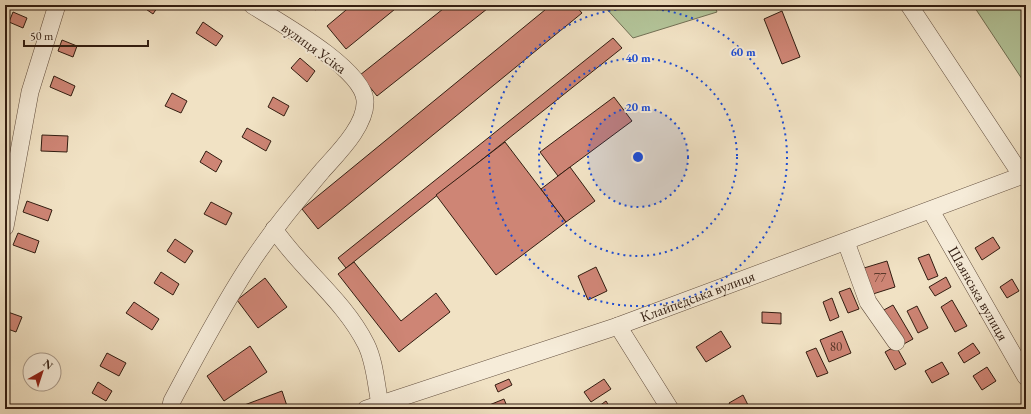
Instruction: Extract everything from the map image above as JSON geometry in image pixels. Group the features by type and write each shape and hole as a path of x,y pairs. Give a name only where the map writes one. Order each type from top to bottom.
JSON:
{"street":[{"path":"5,227 30,92 57,5"},
{"name":"вулиця Усіка","path":"252,5 340,63 359,82 365,100 363,116 352,137 274,230"},
{"path":"909,5 1024,175"},
{"name":"Клайпедська вулиця","path":"373,407 618,326 1024,175"},
{"name":"Шаянська вулиця","path":"931,210 1026,376"},
{"path":"170,409 172,401 197,354 248,267 274,230 284,244 327,290 354,324 367,346 373,407"},
{"path":"846,242 868,302 896,342"},
{"path":"618,326 670,409"}],"green space":[{"path":"603,5 714,5 717,12 633,38"},
{"path":"973,5 1026,5 1026,85"}],"building":[{"path":"140,5 159,5 153,14"},
{"path":"308,5 319,5 316,10"},
{"path":"352,5 400,5 346,49 327,26"},
{"path":"448,5 492,5 377,96 360,75"},
{"path":"551,5 575,5 582,13 318,229 302,209"},
{"path":"782,11 800,57 782,64 764,19"},
{"path":"13,12 27,18 23,28 9,22"},
{"path":"203,22 223,36 216,46 196,33"},
{"path":"613,38 622,48 346,268 338,258"},
{"path":"62,40 77,46 73,57 58,51"},
{"path":"300,58 315,71 307,82 291,68"},
{"path":"54,76 75,86 71,96 50,87"},
{"path":"172,93 187,101 181,113 165,106"},
{"path":"273,97 289,106 284,116 268,107"},
{"path":"614,97 632,121 558,176 540,152"},
{"path":"247,128 271,141 266,151 242,137"},
{"path":"42,135 68,136 67,152 41,151"},
{"path":"505,142 566,222 496,275 436,195"},
{"path":"206,151 222,161 216,172 200,162"},
{"path":"570,167 595,201 566,222 541,189"},
{"path":"27,201 52,210 48,221 23,212"},
{"path":"211,202 232,213 226,225 204,214"},
{"path":"18,233 39,241 35,253 13,245"},
{"path":"993,237 1000,248 982,260 975,248"},
{"path":"175,239 193,251 185,263 167,251"},
{"path":"929,254 938,276 928,280 918,258"},
{"path":"887,261 895,287 873,294 864,268"},
{"path":"354,262 401,321 436,293 450,312 399,352 338,274"},
{"path":"596,267 607,291 588,300 578,276"},
{"path":"161,272 179,284 173,295 154,283"},
{"path":"946,277 951,287 935,296 929,287"},
{"path":"265,278 287,307 258,328 237,300"},
{"path":"1012,279 1019,291 1007,298 1000,287"},
{"path":"850,288 859,309 848,313 839,292"},
{"path":"832,298 839,317 830,321 823,302"},
{"path":"952,300 967,326 955,332 941,307"},
{"path":"134,302 159,319 152,330 126,313"},
{"path":"893,305 913,339 902,345 882,311"},
{"path":"917,306 928,328 918,333 907,311"},
{"path":"5,311 22,317 16,332 5,328"},
{"path":"762,312 781,313 781,324 762,323"},
{"path":"721,331 731,347 706,362 696,347"},
{"path":"842,331 851,353 829,362 820,340"},
{"path":"973,343 980,353 964,363 958,353"},
{"path":"250,346 267,372 224,401 207,376"},
{"path":"896,346 906,364 895,370 885,352"},
{"path":"816,348 828,373 817,377 806,352"},
{"path":"107,353 126,363 119,376 100,366"},
{"path":"5,361 9,363 5,374"},
{"path":"942,362 949,374 932,383 925,371"},
{"path":"987,367 996,381 982,390 973,376"},
{"path":"509,379 512,385 498,392 495,385"},
{"path":"604,379 611,389 591,402 584,392"},
{"path":"98,382 112,391 106,401 92,393"},
{"path":"282,391 287,406 278,409 240,409 239,407"},
{"path":"743,395 750,409 732,409 729,403"},
{"path":"504,399 508,409 482,409 482,408"},
{"path":"606,401 611,409 595,409"}]}
